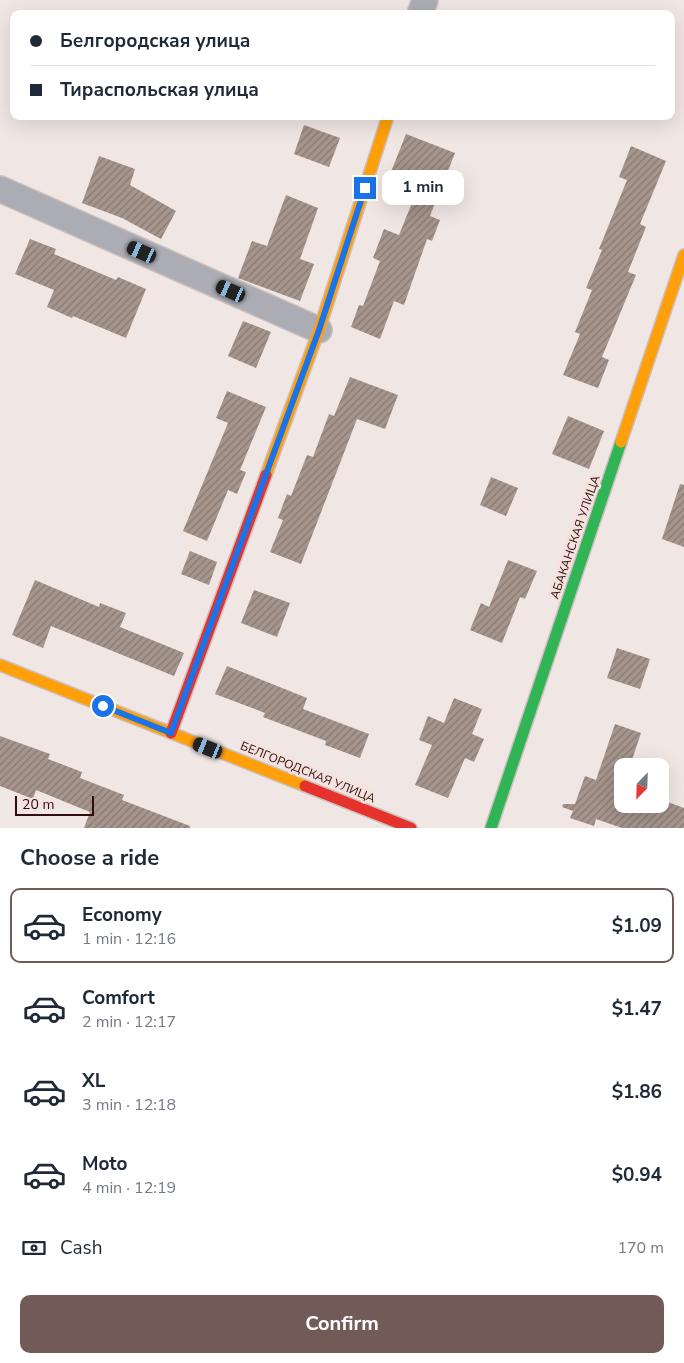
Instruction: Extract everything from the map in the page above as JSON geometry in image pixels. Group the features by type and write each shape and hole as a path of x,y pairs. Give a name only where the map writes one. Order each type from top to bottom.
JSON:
{"street":[{"path":"171,733 319,330 387,120"},
{"path":"0,189 319,330"},
{"name":"АБАКАНСКАЯ УЛИЦА","path":"491,828 684,255"},
{"name":"БЕЛГОРОДСКАЯ УЛИЦА","path":"0,665 411,828"}],"building":[{"path":"304,125 340,138 329,167 294,154"},
{"path":"406,134 455,153 430,216 440,220 432,241 427,239 404,305 394,301 380,339 351,327 359,305 363,306 380,261 373,258 384,229 399,235 418,188 389,177"},
{"path":"631,146 666,161 640,224 646,227 628,272 636,275 602,357 609,360 598,388 563,375 580,334 575,332 592,290 586,288 602,250 599,249 627,180 619,177"},
{"path":"99,156 135,169 130,185 176,211 161,239 122,218 82,203"},
{"path":"286,195 318,208 300,259 314,264 300,301 238,278 252,241 267,246"},
{"path":"30,239 56,249 54,254 116,280 118,277 146,289 126,338 47,307 54,290 15,274"},
{"path":"243,321 271,332 256,368 228,356"},
{"path":"350,377 398,395 385,429 357,419 301,564 270,552 283,520 278,518 287,494 291,496 307,455 313,457 329,414 334,416"},
{"path":"227,391 266,407 240,470 246,472 237,494 228,490 207,541 183,531 228,423 216,418"},
{"path":"568,416 604,431 589,469 552,454"},
{"path":"491,477 518,488 506,516 480,505"},
{"path":"680,484 684,485 684,547 662,539"},
{"path":"190,551 217,562 209,585 181,574"},
{"path":"508,560 537,571 525,599 520,597 502,643 470,630 481,603 489,607"},
{"path":"35,580 99,607 100,603 126,613 120,627 184,653 174,676 51,626 43,648 12,635"},
{"path":"254,590 290,603 277,637 241,623"},
{"path":"617,648 650,659 640,689 607,678"},
{"path":"227,666 307,698 303,709 369,734 360,758 325,745 326,741 263,717 265,713 215,694"},
{"path":"454,698 482,709 472,734 484,739 474,762 465,758 448,798 415,785 432,745 419,740 428,716 444,723"},
{"path":"615,724 641,733 633,758 614,758 614,813 669,813 669,802 684,808 684,828 622,828 596,819 594,826 570,818 573,811 562,807 563,804 575,804 585,776 596,780"},
{"path":"0,736 50,754 48,759 82,772 80,778 124,795 122,800 190,826 190,828 84,828 90,812 36,790 33,799 0,786"}],"traffic: fast":[{"path":"491,828 621,442"}],"traffic: slow":[{"path":"266,475 319,330 387,120"},
{"path":"621,442 684,255"},
{"path":"0,665 305,786"}],"traffic: jam":[{"path":"171,733 266,475"},
{"path":"305,786 411,828"}],"route":[{"path":"103,706 171,733 319,330 365,188"}]}
